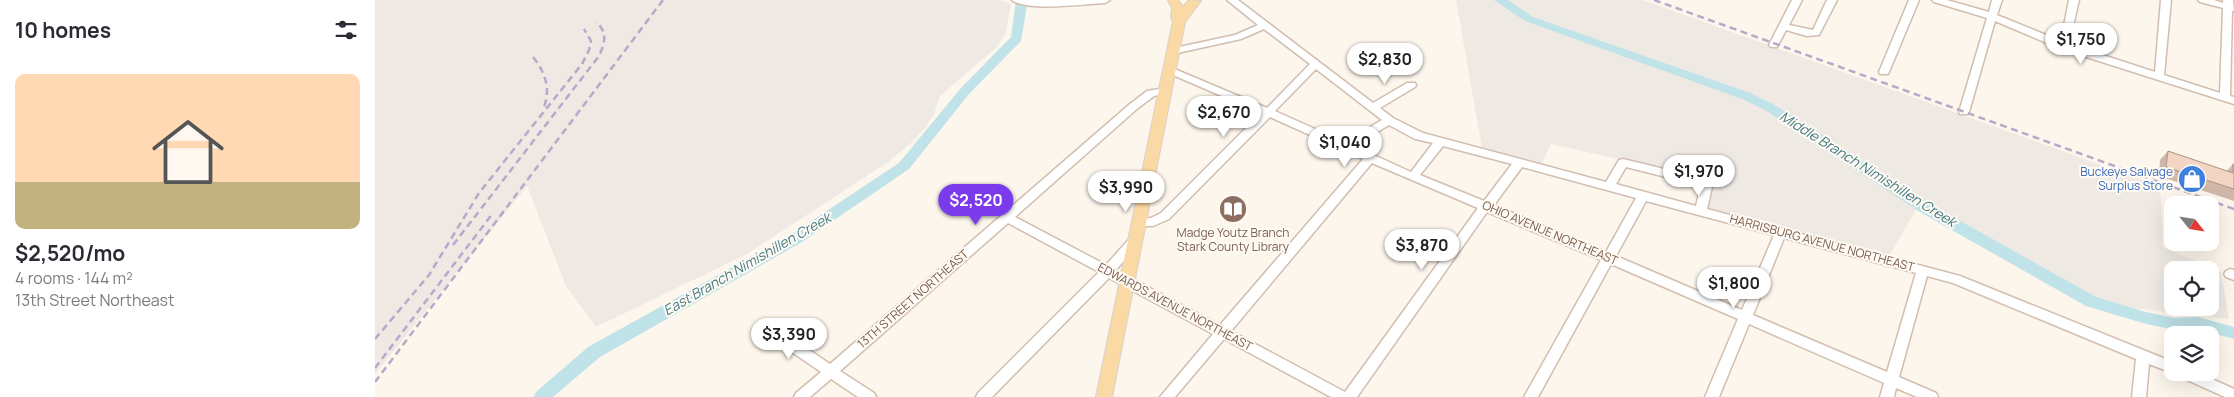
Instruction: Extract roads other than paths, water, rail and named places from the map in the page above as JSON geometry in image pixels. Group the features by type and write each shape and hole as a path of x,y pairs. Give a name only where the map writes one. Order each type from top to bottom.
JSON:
{"main road":[{"path":"1172,1 1186,4 1196,0"},
{"path":"1179,21 1183,18 1186,8 1196,0"},
{"path":"1104,397 1179,21 1177,18 1177,8 1172,1"}],"street":[{"path":"1017,0 1032,3 1065,4 1105,0"},
{"name":"HARRISBURG AVENUE NORTHEAST","path":"1224,0 1234,2 1372,108 1412,133 1439,143 1956,279 2164,364"},
{"path":"1774,45 1797,0"},
{"path":"1783,26 1803,33 1816,32 1832,0"},
{"path":"1884,72 1914,0"},
{"path":"1937,0 1991,16 2064,47 2229,100 2230,5 2203,0"},
{"path":"1964,112 1997,0"},
{"path":"2064,47 2074,0"},
{"path":"2159,78 2166,0"},
{"path":"1173,51 1238,37 1263,26"},
{"path":"1139,223 1153,222 1165,216 1315,65"},
{"name":"OHIO AVENUE NORTHEAST","path":"1169,70 1413,177 1746,316 1931,397"},
{"path":"1372,108 1411,85"},
{"name":"13TH STREET NORTHEAST","path":"801,397 1134,106 1151,93 1165,92"},
{"path":"1345,146 1389,120"},
{"path":"1413,177 1439,143"},
{"path":"1167,397 1370,158"},
{"path":"1609,187 1623,162 1706,187 1701,211"},
{"path":"1349,397 1486,206 1519,164"},
{"path":"1531,397 1643,196"},
{"name":"EDWARDS AVENUE NORTHEAST","path":"1006,217 1343,397"},
{"path":"1712,397 1781,232"},
{"path":"983,397 1107,272 1135,240"},
{"path":"1887,397 1923,269"},
{"path":"774,333 869,397"},
{"path":"2139,397 2143,356"},
{"path":"2203,381 2234,395"}],"waterway":[{"name":"East Branch Nimishillen Creek","path":"542,397 594,352 797,238 904,166 965,91 1017,38 1022,0"},
{"name":"Middle Branch Nimishillen Creek","path":"1500,0 1529,19 1746,96 1769,107 1925,208 2091,302 2146,318 2175,324 2198,323 2234,333"}],"railway":[{"path":"375,382 663,0"},
{"path":"1654,0 2234,209"},
{"path":"453,245 599,56 603,47 604,34 596,22"},
{"path":"375,339 429,275 479,193 582,64 591,41 584,29"},
{"path":"533,57 541,68 546,80 547,93 544,107"},
{"path":"375,368 493,213"}],"place":[{"name":"Buckeye Salvage Surplus Store","path":"2192,179"},
{"name":"Madge Youtz Branch Stark County Library","path":"1233,209"}]}
